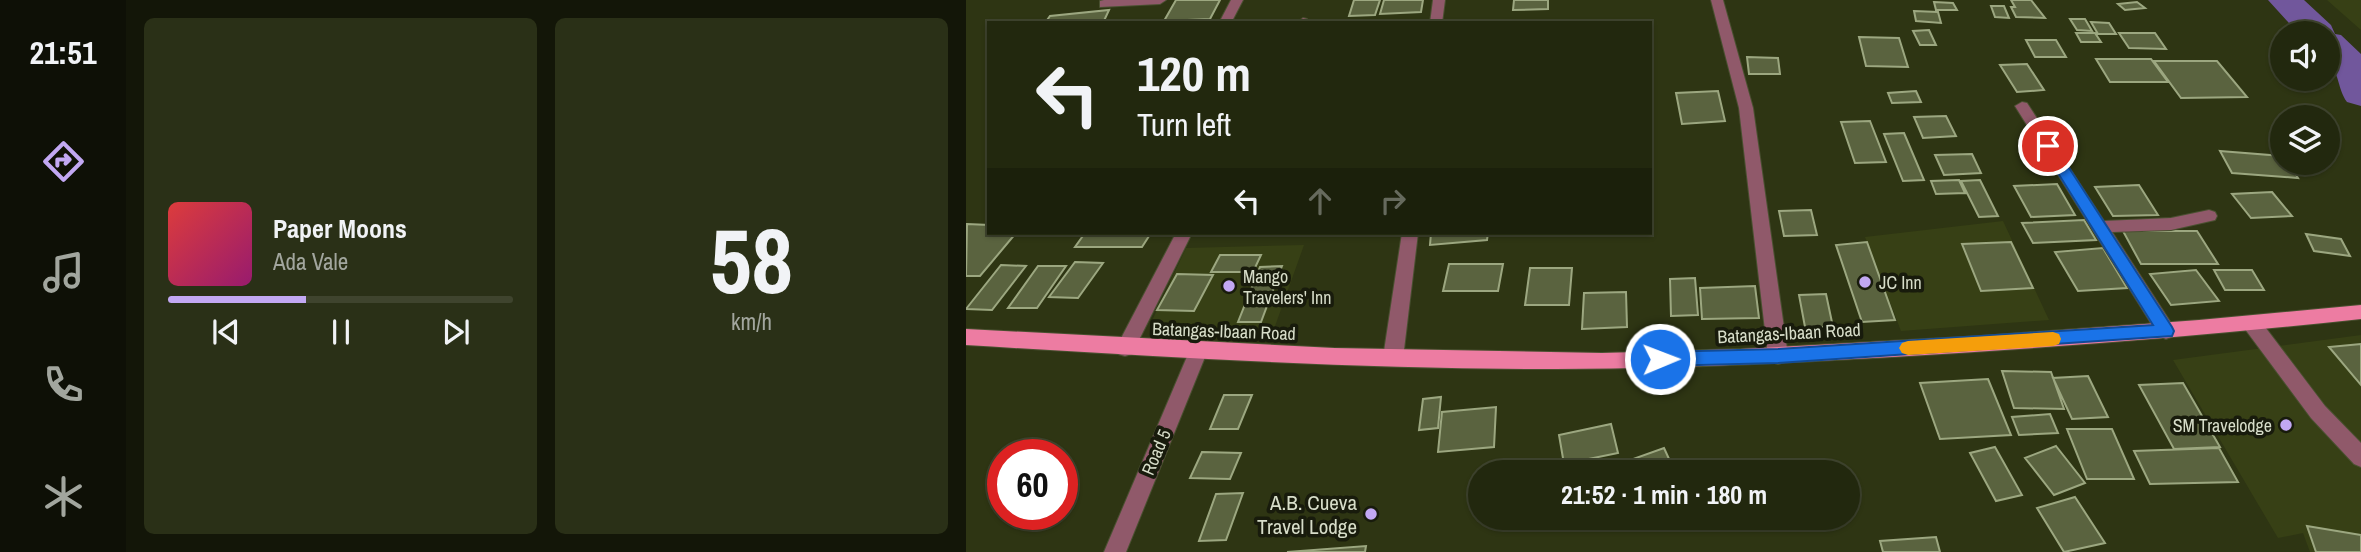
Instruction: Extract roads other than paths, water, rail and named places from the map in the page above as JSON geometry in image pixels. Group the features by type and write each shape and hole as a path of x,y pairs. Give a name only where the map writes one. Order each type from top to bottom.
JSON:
{"main road":[{"name":"Batangas-Ibaan Road","path":"966,337 1198,352 1557,361 1778,356 2166,331 2361,312"}],"street":[{"path":"1104,4 1160,0"},
{"path":"1226,21 1237,0"},
{"path":"1436,21 1439,0"},
{"path":"1717,0 1746,108 1778,356"},
{"path":"2022,106 2166,331"},
{"path":"2099,227 2171,224 2209,216"},
{"path":"1125,348 1183,235"},
{"path":"1393,358 1410,235"},
{"path":"2252,324 2318,412 2361,457"},
{"name":"Road 5","path":"1115,552 1198,352"}],"waterway":[{"path":"2285,0 2306,21"},
{"path":"2340,55 2355,69 2361,94"}],"place":[{"name":"JC Inn","path":"1865,282"},
{"name":"Mango Travelers' Inn","path":"1229,286"},
{"name":"SM Travelodge","path":"2286,425"},
{"name":"A.B. Cueva Travel Lodge","path":"1371,514"}]}
